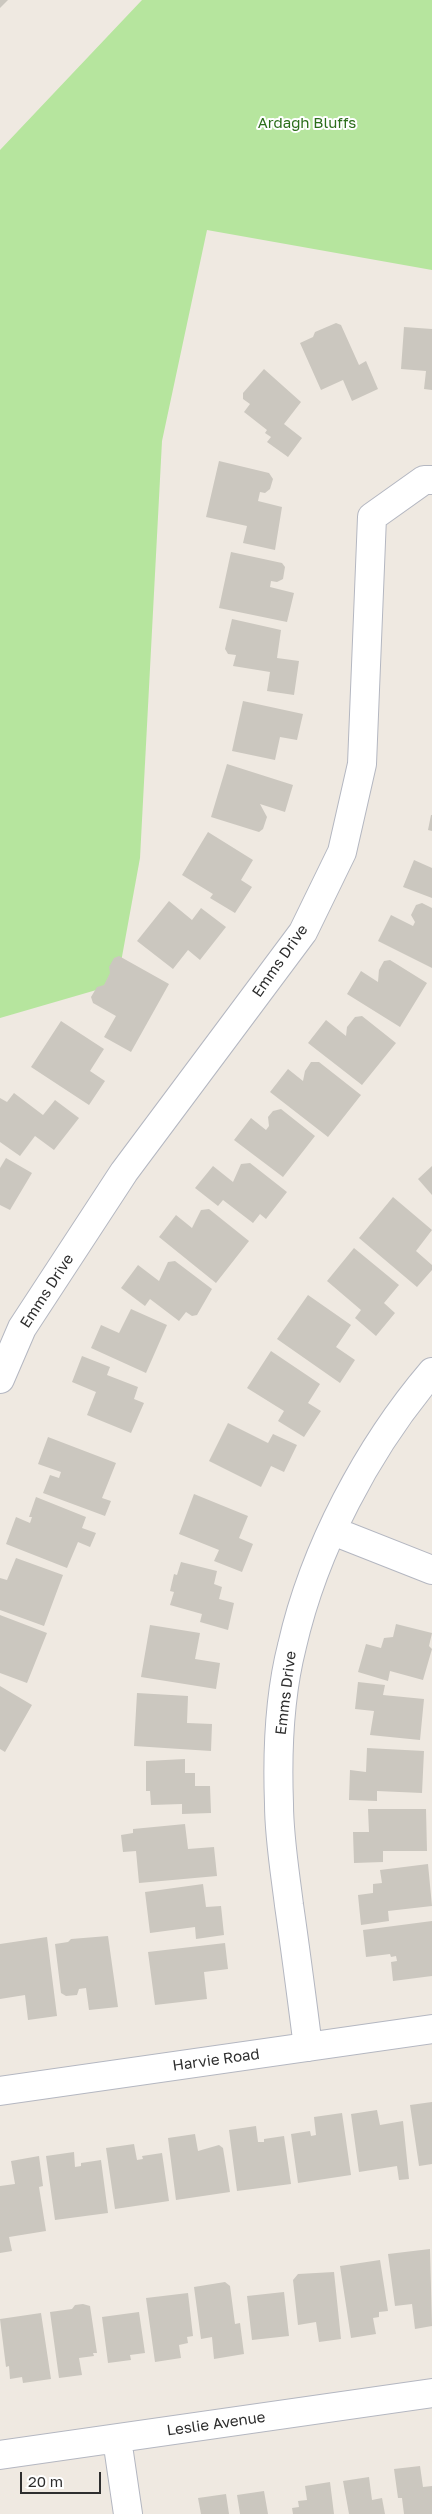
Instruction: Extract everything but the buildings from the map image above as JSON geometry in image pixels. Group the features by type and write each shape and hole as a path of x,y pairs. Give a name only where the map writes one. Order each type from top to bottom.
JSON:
{"street":[{"name":"Emms Drive","path":"0,1379 22,1328 124,1172 303,932 342,852 362,764 372,517 424,480 432,480"},
{"name":"Emms Drive","path":"308,2048 278,1806 278,1758 282,1708 291,1647 301,1611 333,1531 362,1471 385,1434 432,1372"},
{"path":"333,1531 432,1570"},
{"name":"Harvie Road","path":"0,2091 432,2029"},
{"name":"Leslie Avenue","path":"0,2454 117,2439 432,2393"},
{"path":"117,2439 128,2514"}],"green space":[{"name":"Ardagh Bluffs","path":"142,0 432,0 432,270 207,230 162,441 140,858 117,984 0,1018 0,150"}]}
